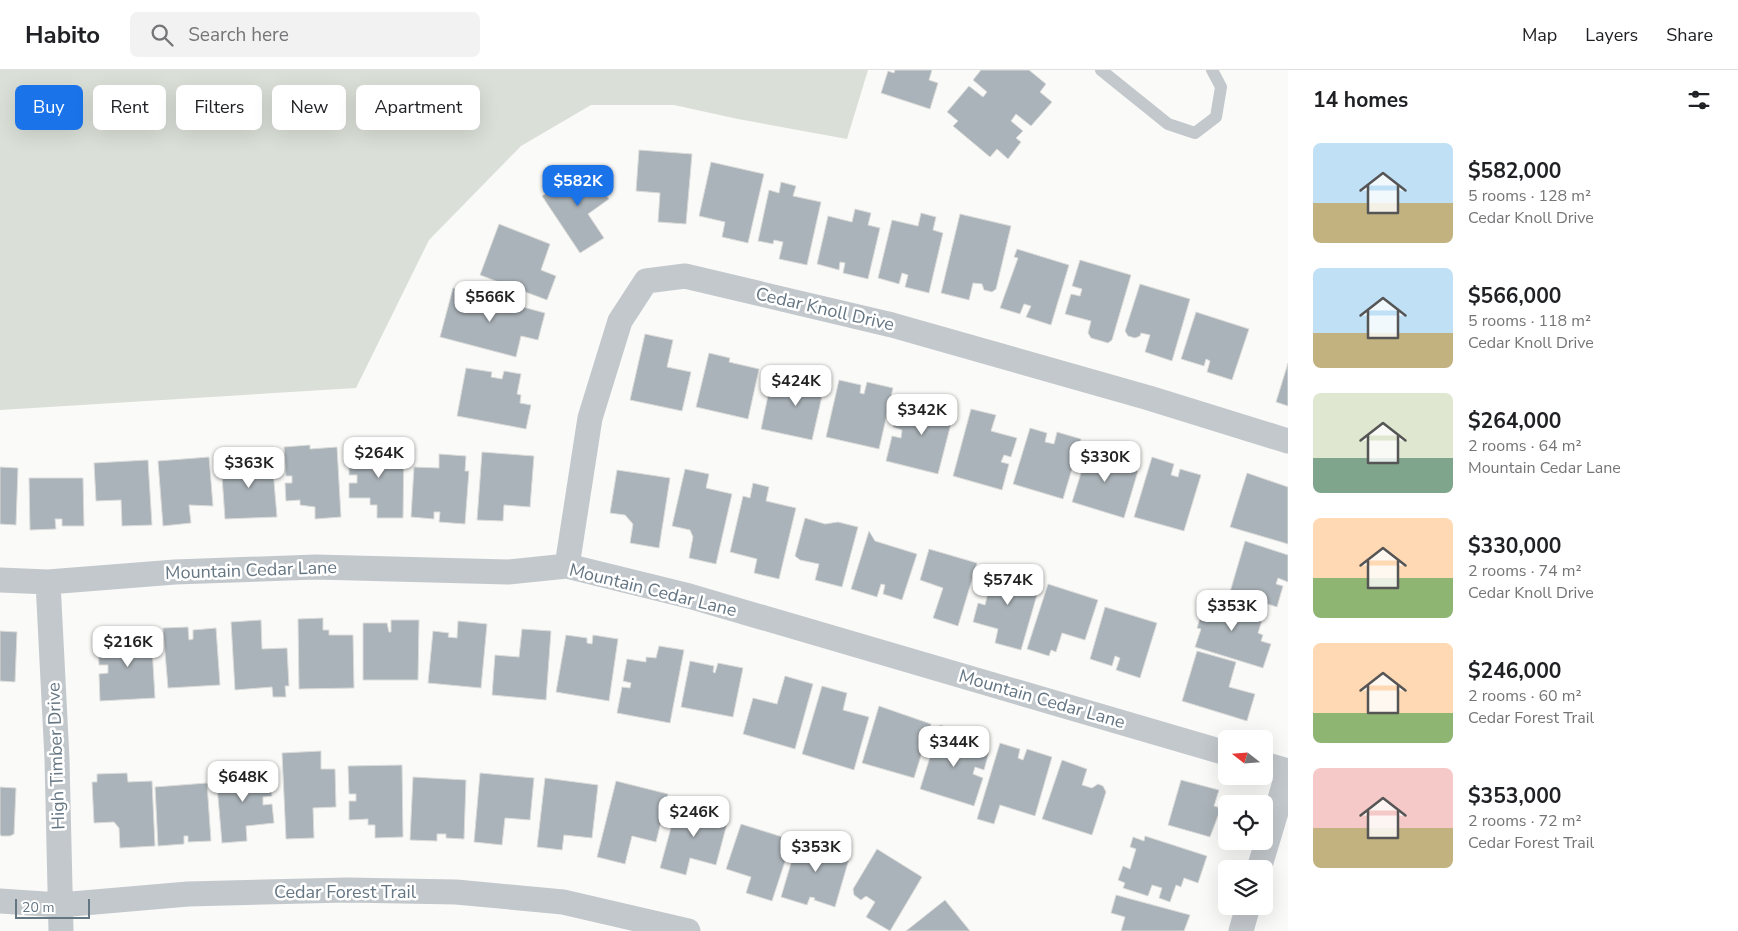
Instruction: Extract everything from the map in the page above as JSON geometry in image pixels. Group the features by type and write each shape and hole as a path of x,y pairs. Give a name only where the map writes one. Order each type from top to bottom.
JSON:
{"street":[{"name":"Cedar Knoll Drive","path":"567,566 590,418 620,321 646,282 685,276 892,325 1149,398 1288,440"},
{"name":"Mountain Cedar Lane","path":"0,580 48,582 175,572 316,567 508,572 567,566 688,596 1218,751"},
{"name":"High Timber Drive","path":"48,582 57,759 61,931"},
{"path":"1262,860 1288,771 1273,767"},
{"name":"Cedar Forest Trail","path":"0,901 60,904 188,894 347,890 456,892 564,902 688,931"},
{"path":"1241,931 1245,915"}],"lane":[{"path":"1102,70 1168,124 1195,133 1216,118 1221,87 1212,70"}],"shaded area":[{"path":"0,70 868,70 847,139 674,105 591,105 521,146 429,240 356,388 0,410"}],"building":[{"path":"895,70 932,70 929,80 938,83 930,109 881,93 888,71 894,73"},
{"path":"981,70 1029,70 1046,84 1040,92 1052,102 1031,126 1016,114 1011,121 1023,131 1016,138 1021,142 1008,159 997,149 990,157 953,126 958,121 947,112 969,86 983,97 987,92 973,80"},
{"path":"639,150 692,154 686,224 658,222 660,193 636,191"},
{"path":"711,162 764,174 748,243 722,237 725,222 699,216"},
{"path":"587,166 609,199 588,214 604,238 580,253 542,196"},
{"path":"781,182 796,186 793,196 821,202 807,265 779,259 783,242 774,240 773,244 758,241 769,190 779,193"},
{"path":"855,209 871,213 868,225 880,228 868,279 843,273 845,263 840,262 839,270 817,264 828,216 852,222"},
{"path":"921,213 936,217 933,230 943,233 929,293 905,287 908,275 902,273 899,284 878,278 892,220 918,226"},
{"path":"960,214 1011,226 996,289 992,292 984,290 982,284 973,283 969,300 941,293"},
{"path":"499,224 550,244 541,270 556,276 547,300 480,275"},
{"path":"1017,249 1069,265 1051,325 1026,317 1031,306 1024,304 1020,314 1000,308 1018,258 1014,257"},
{"path":"1080,260 1131,275 1112,340 1108,343 1091,338 1088,333 1091,321 1065,314 1071,294 1080,296 1082,289 1072,286"},
{"path":"1140,284 1190,299 1172,361 1145,352 1150,335 1141,333 1140,336 1135,338 1128,336 1125,331"},
{"path":"453,288 545,313 538,340 521,336 516,357 440,337"},
{"path":"1196,312 1249,329 1232,380 1207,372 1210,361 1206,359 1204,366 1181,359"},
{"path":"645,334 673,340 667,367 691,372 682,411 630,400"},
{"path":"709,353 730,358 729,362 759,369 748,419 696,407"},
{"path":"1288,363 1288,406 1276,402"},
{"path":"466,368 492,372 491,377 502,379 504,371 521,374 517,394 521,395 520,403 531,405 526,429 457,416"},
{"path":"798,368 827,374 812,440 761,429 769,391 792,397"},
{"path":"839,380 861,385 860,393 864,394 867,382 893,388 879,449 826,437"},
{"path":"929,398 956,404 938,474 886,461 892,436 901,438 902,430 893,427 899,404 926,410"},
{"path":"971,409 996,415 991,431 1017,438 1011,457 1004,455 1001,462 1009,464 1002,490 953,476"},
{"path":"1030,428 1047,433 1045,442 1054,444 1057,432 1081,439 1063,499 1013,484"},
{"path":"1090,444 1116,451 1112,466 1124,469 1127,466 1138,471 1124,518 1072,502"},
{"path":"310,445 310,449 337,447 341,517 315,519 315,507 300,505 300,500 286,501 285,483 292,483 292,476 286,476 284,447"},
{"path":"349,448 404,448 403,518 377,518 377,505 370,505 370,498 349,498 349,483 357,483 357,475 349,475"},
{"path":"482,452 534,456 530,507 504,505 503,521 477,520"},
{"path":"439,454 466,456 465,471 469,471 465,524 439,522 440,512 434,512 434,519 411,517 414,467 439,468"},
{"path":"209,457 213,506 189,505 191,523 163,526 158,461"},
{"path":"1152,457 1174,464 1171,475 1178,477 1180,469 1201,475 1184,531 1134,517"},
{"path":"272,458 277,517 225,519 221,462"},
{"path":"148,460 152,525 122,526 121,500 96,501 94,463"},
{"path":"0,467 18,468 16,525 0,524"},
{"path":"685,469 709,474 706,488 732,494 716,564 689,558 693,537 690,530 672,526"},
{"path":"617,470 670,478 659,548 630,543 633,524 625,515 610,513"},
{"path":"1247,473 1288,487 1288,544 1230,527"},
{"path":"29,478 83,478 84,526 62,526 62,519 55,519 56,529 30,530"},
{"path":"753,483 769,487 766,501 796,508 779,579 754,573 757,559 730,552 743,496 750,498"},
{"path":"805,518 825,524 838,522 858,527 842,587 815,580 819,564 800,560 795,556"},
{"path":"869,531 875,541 917,554 902,600 883,594 885,585 881,584 877,597 851,589"},
{"path":"1245,541 1288,555 1288,582 1278,578 1276,584 1283,586 1277,607 1230,592"},
{"path":"929,549 977,563 958,626 933,618 943,588 920,580"},
{"path":"988,566 1041,581 1021,650 995,643 998,629 973,622 978,603 985,605 989,589 982,587"},
{"path":"1048,584 1098,600 1085,640 1062,633 1056,652 1051,650 1049,656 1027,649"},
{"path":"1207,596 1264,614 1258,633 1263,635 1261,641 1271,644 1263,668 1195,647 1201,629 1197,628"},
{"path":"1105,607 1157,623 1140,678 1116,670 1120,658 1115,656 1112,666 1090,659"},
{"path":"323,618 323,630 329,630 329,635 353,635 354,688 299,689 298,619"},
{"path":"261,620 262,649 287,648 289,686 285,686 286,697 273,697 272,687 235,690 231,622"},
{"path":"391,620 419,620 418,680 363,680 363,623 387,623 389,632 391,632"},
{"path":"458,621 487,624 481,688 428,683 433,631 449,633 448,637 457,638"},
{"path":"188,627 189,640 193,639 193,630 216,628 220,685 168,688 163,628"},
{"path":"522,629 551,631 546,700 492,695 495,655 519,657"},
{"path":"151,630 155,698 100,701 99,674 108,673 108,665 99,665 98,646 124,645 123,631"},
{"path":"0,631 17,632 15,682 0,681"},
{"path":"566,635 587,638 587,643 592,644 593,635 618,639 609,701 556,692"},
{"path":"659,646 684,650 670,723 617,713 622,687 630,688 631,683 623,681 627,659 646,662 646,657 656,658"},
{"path":"1197,651 1236,662 1229,687 1255,694 1247,721 1182,701"},
{"path":"690,661 714,666 713,672 715,673 718,663 743,668 733,717 681,707"},
{"path":"785,676 813,684 795,749 743,734 753,698 777,704"},
{"path":"822,686 847,693 843,710 869,717 854,770 802,754"},
{"path":"879,706 931,724 914,778 862,763"},
{"path":"940,725 964,733 961,743 989,752 984,770 975,767 973,774 983,778 974,806 920,789"},
{"path":"1000,743 1020,749 1018,758 1023,760 1027,749 1052,757 1035,816 1000,805 994,824 977,819"},
{"path":"321,751 321,769 335,769 336,807 313,808 314,838 286,839 282,753"},
{"path":"1062,760 1087,769 1082,785 1092,788 1098,784 1103,786 1106,792 1092,835 1042,819"},
{"path":"402,765 403,837 375,838 375,825 368,825 368,819 349,820 349,801 356,801 356,794 349,794 348,766"},
{"path":"269,769 272,796 263,797 263,805 272,804 274,823 246,826 247,841 222,843 216,774"},
{"path":"127,773 128,782 152,781 155,846 120,848 119,828 114,822 94,823 92,782 97,782 97,774"},
{"path":"480,773 534,778 530,820 505,818 502,845 474,842"},
{"path":"413,777 466,780 464,839 446,838 446,834 437,834 437,841 410,840"},
{"path":"545,778 598,785 592,838 564,835 562,850 537,847"},
{"path":"1181,780 1219,790 1214,806 1218,807 1218,816 1210,837 1168,825"},
{"path":"616,781 668,794 656,842 632,836 625,864 597,857"},
{"path":"207,783 211,841 188,842 188,836 184,836 184,844 158,846 155,787"},
{"path":"0,787 16,788 14,834 10,836 1,836 0,834"},
{"path":"695,801 703,803 702,809 729,816 716,865 690,858 686,875 660,868 678,802 694,807"},
{"path":"741,824 792,840 772,901 746,893 751,877 726,869"},
{"path":"799,836 851,852 835,907 810,897 807,905 781,897"},
{"path":"1145,836 1207,856 1198,883 1184,878 1181,887 1176,885 1170,902 1159,898 1162,888 1152,885 1148,896 1123,888 1125,883 1118,880 1123,866 1130,869 1136,849 1130,847 1133,837 1144,841"},
{"path":"877,849 922,877 890,931 866,917 875,902 866,896 861,900 854,895 853,889"},
{"path":"1116,895 1190,915 1184,931 1121,931 1125,917 1111,913"},
{"path":"945,900 970,931 906,931"}]}
